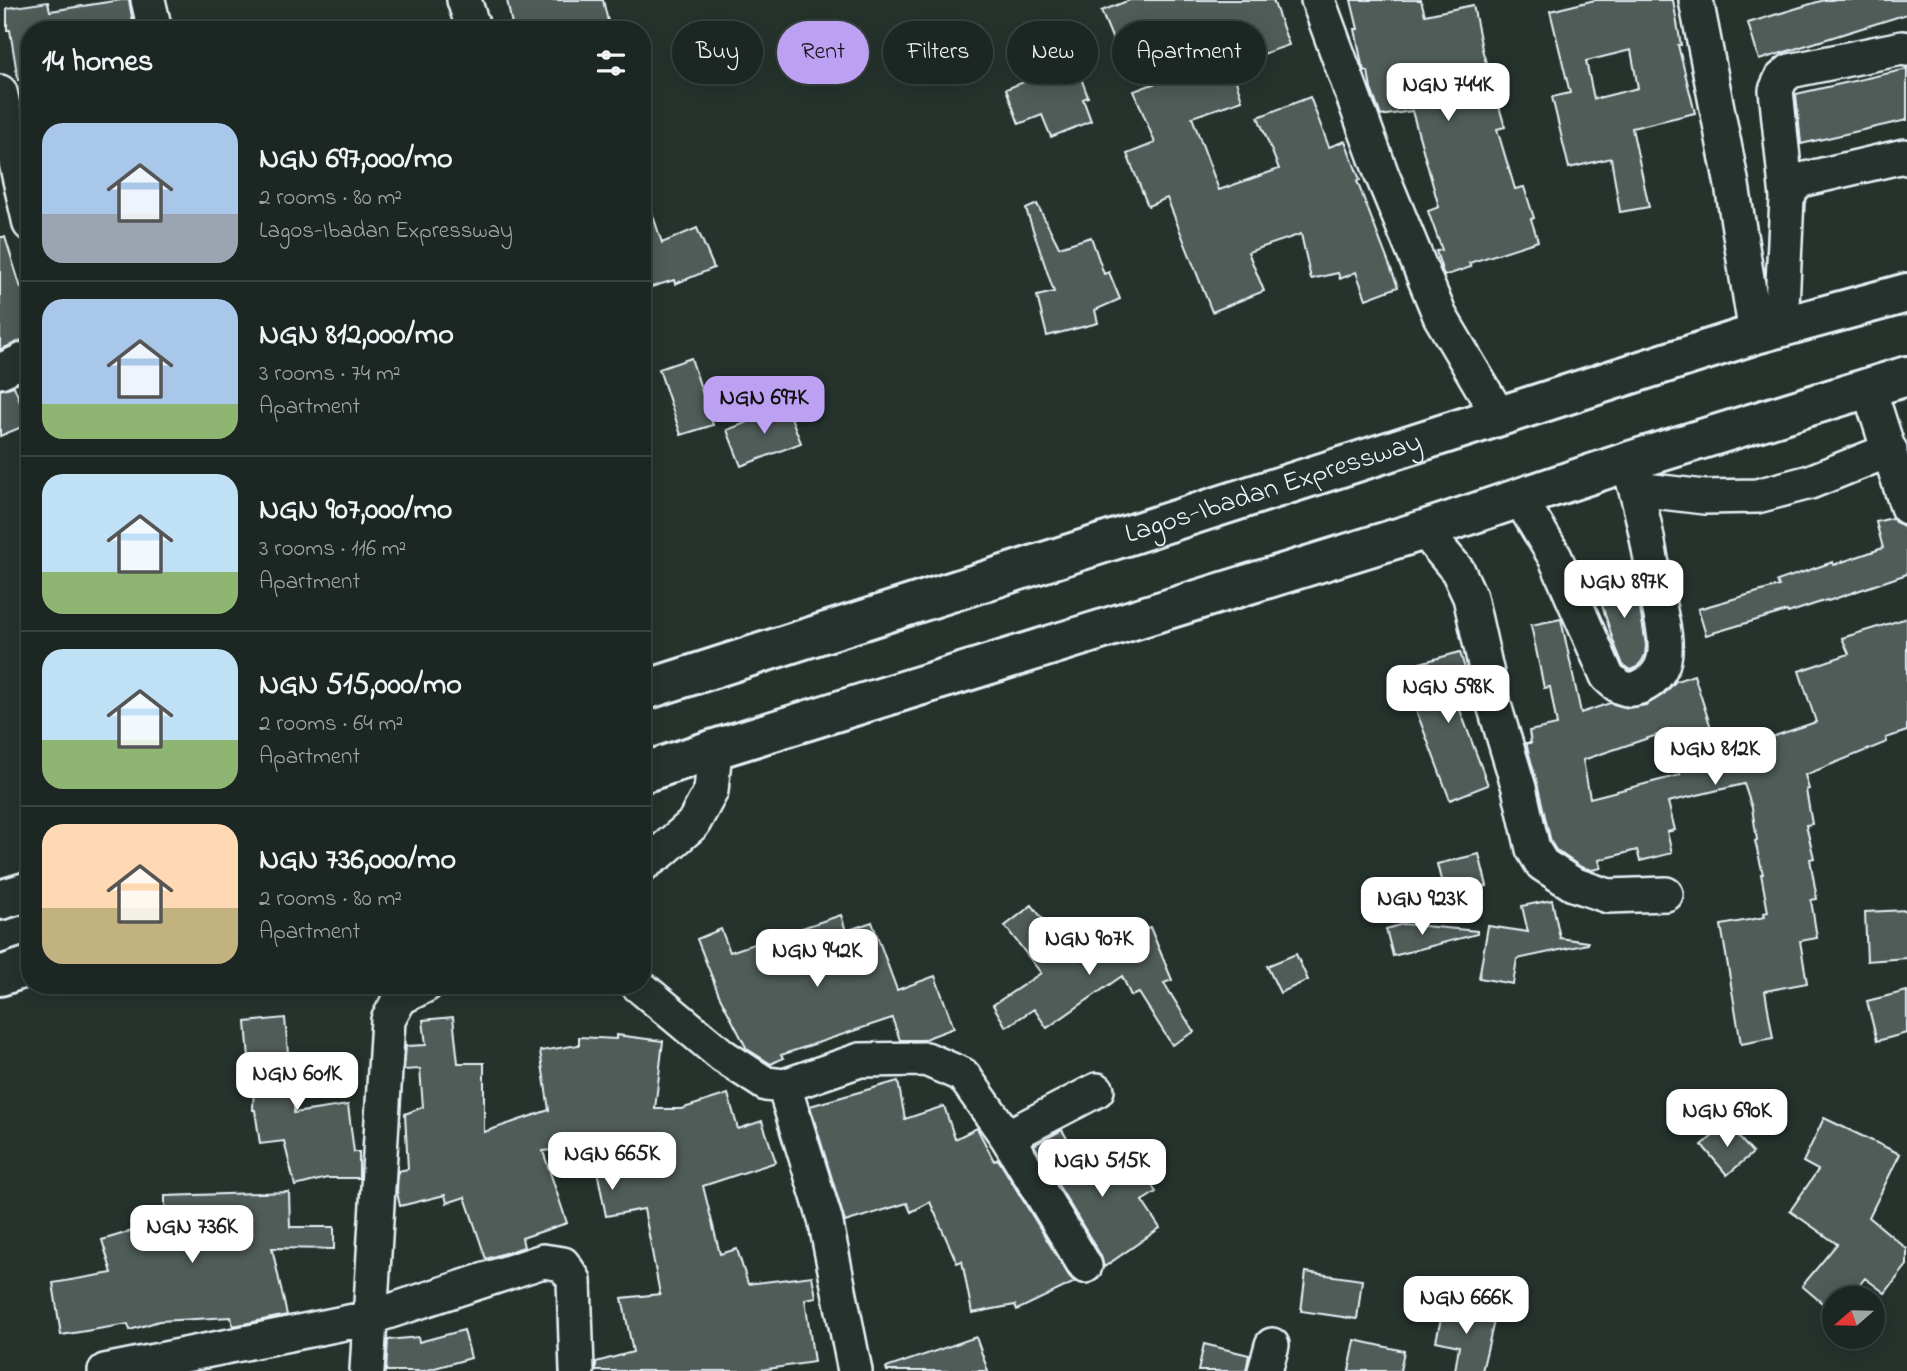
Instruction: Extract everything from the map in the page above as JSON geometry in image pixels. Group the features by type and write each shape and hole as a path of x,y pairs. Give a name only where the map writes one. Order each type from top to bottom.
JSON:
{"highway":[{"name":"Lagos-Ibadan Expressway","path":"651,688 1769,331 1907,293"},
{"path":"651,771 1424,530 1519,497 1632,476 1868,386 1907,376"},
{"path":"0,900 21,894"},
{"path":"0,976 21,969"}],"street":[{"path":"149,0 153,21"},
{"path":"464,0 471,21"},
{"path":"1318,0 1382,176 1440,316 1499,416"},
{"path":"1696,0 1732,185 1769,331"},
{"path":"1769,331 1787,198 1776,90 1781,79 1790,71 1907,49"},
{"path":"0,92 21,184"},
{"path":"1787,198 1801,180 1903,156 1907,158"},
{"path":"0,371 21,361"},
{"path":"1868,386 1907,507"},
{"path":"1632,476 1704,497 1757,496 1810,482 1889,450"},
{"path":"1519,497 1555,557 1607,676 1623,689 1633,689 1647,684 1660,670 1666,647 1646,526 1632,476"},
{"path":"1424,530 1458,570 1470,597 1494,705 1520,788 1533,849 1542,864 1573,884 1608,896 1666,894"},
{"path":"651,859 693,824 711,791 715,749"},
{"path":"367,1371 388,1020 400,998 408,994"},
{"path":"649,994 723,1056 766,1084 784,1086 860,1060 926,1059 963,1075 1007,1137 1085,1266"},
{"path":"784,1086 825,1219 855,1371"},
{"path":"1007,1137 1097,1090"},
{"path":"106,1371 369,1318 543,1261 563,1264 574,1280 577,1371"}],"building":[{"path":"129,0 133,21 21,21 21,80 18,80 10,30 7,30 7,8 48,2 50,11"},
{"path":"507,0 603,0 608,21 511,21"},
{"path":"1130,0 1273,0 1289,45 1266,53 1266,21 1112,21 1112,38 1101,11"},
{"path":"1351,0 1421,0 1425,15 1473,5 1482,49 1505,127 1497,129 1515,189 1524,187 1538,241 1469,263 1471,267 1444,276 1436,251 1442,250 1428,211 1439,207 1412,111 1381,116 1371,89 1368,71 1365,71 1362,65"},
{"path":"1595,0 1673,0 1681,45 1678,45 1695,113 1632,128 1649,207 1620,212 1611,158 1569,168 1552,97 1570,93 1550,11","holes":["1631,50 1638,88 1594,99 1586,61"]},
{"path":"1824,0 1907,0 1907,14 1759,60 1748,23"},
{"path":"1907,69 1907,120 1801,144 1796,94"},
{"path":"1019,84 1083,84 1088,97 1083,99 1091,121 1051,137 1042,115 1019,124 1006,89"},
{"path":"1153,84 1237,84 1242,100 1192,117 1219,190 1279,169 1258,117 1310,97 1329,147 1345,141 1360,180 1357,181 1398,287 1366,299 1356,272 1340,279 1338,273 1311,279 1301,234 1248,252 1264,291 1212,312 1167,198 1148,206 1127,154 1155,143 1134,91"},
{"path":"1037,204 1059,247 1091,237 1104,274 1109,272 1120,299 1095,310 1098,323 1047,336 1037,296 1054,292 1026,209"},
{"path":"651,209 662,243 697,228 714,268 675,284 674,280 651,287"},
{"path":"0,237 5,237 21,288 21,340 0,350"},
{"path":"691,358 713,425 681,435 659,369"},
{"path":"14,386 21,404 21,427 0,436 0,390"},
{"path":"787,407 801,443 741,466 727,430"},
{"path":"1892,518 1904,526 1907,538 1907,574 1828,601 1706,635 1698,609 1779,586 1777,581 1883,548 1876,522"},
{"path":"1631,575 1646,645 1642,661 1630,670 1623,665 1614,643 1596,586"},
{"path":"1907,618 1907,731 1886,738 1887,742 1805,775 1812,824 1806,825 1814,858 1810,859 1817,899 1811,900 1817,938 1800,941 1807,983 1765,991 1773,1038 1741,1044 1721,925 1765,917 1764,913 1768,912 1752,808 1744,784 1668,802 1675,830 1667,832 1672,853 1640,861 1637,850 1599,860 1601,868 1592,870 1581,867 1556,850 1551,842 1526,743 1531,743 1529,731 1557,725 1550,687 1544,688 1531,625 1561,619 1581,713 1610,703 1628,708 1646,705 1664,694 1676,681 1694,675 1721,754 1816,722 1799,671 1849,654 1842,638","holes":["1669,731 1680,775 1590,798 1583,760"]},
{"path":"1460,652 1471,689 1454,694 1488,785 1450,800 1408,689 1426,684 1420,663"},
{"path":"1479,854 1487,886 1445,896 1437,864"},
{"path":"1552,900 1560,938 1588,944 1517,959 1513,984 1479,978 1488,926 1528,932 1522,906"},
{"path":"1032,905 1074,960 1150,927 1172,980 1164,983 1194,1032 1172,1045 1139,993 1131,996 1122,976 1047,1028 1034,1009 1006,1027 993,1005 1041,973 1005,926"},
{"path":"1907,910 1907,958 1867,961 1865,912"},
{"path":"841,915 846,931 872,922 897,990 935,976 954,1028 922,1040 900,1040 892,1018 781,1055 783,1058 771,1064 747,1049 719,995 697,939 721,929 730,952"},
{"path":"1403,924 1477,931 1477,934 1393,956 1386,929"},
{"path":"1296,954 1308,980 1280,993 1267,966"},
{"path":"1907,991 1907,1033 1877,1041 1867,1001"},
{"path":"453,1017 458,1063 484,1063 484,1132 549,1110 540,1051 579,1045 579,1037 616,1039 616,1035 663,1041 655,1109 681,1109 728,1094 738,1129 762,1121 776,1162 703,1186 720,1254 737,1249 748,1284 812,1276 816,1297 805,1299 814,1362 754,1371 596,1371 596,1362 633,1352 622,1298 660,1294 644,1209 606,1216 592,1145 543,1151 567,1223 522,1238 524,1247 486,1259 465,1197 447,1203 445,1195 400,1206 397,1192 398,1171 408,1169 405,1114 423,1107 420,1069 404,1070 406,1046 426,1045 423,1020"},
{"path":"285,1018 289,1065 296,1065 294,1113 348,1105 354,1152 359,1152 359,1178 327,1178 295,1186 284,1141 260,1144 253,1110 255,1057 249,1058 246,1022"},
{"path":"898,1081 905,1119 944,1106 955,1139 977,1128 994,1161 998,1159 1075,1282 1017,1310 1015,1305 972,1313 962,1261 957,1263 930,1202 911,1212 907,1203 845,1222 810,1106"},
{"path":"1824,1118 1900,1154 1869,1217 1907,1249 1907,1265 1885,1293 1885,1286 1876,1286 1865,1278 1858,1286 1822,1286 1822,1303 1802,1286 1837,1244 1790,1211 1818,1170 1803,1162"},
{"path":"1727,1124 1753,1153 1727,1175 1702,1145"},
{"path":"1062,1130 1092,1180 1104,1172 1108,1180 1136,1162 1156,1192 1142,1201 1160,1228 1104,1267 1101,1256 1034,1145"},
{"path":"289,1192 290,1227 334,1227 334,1249 272,1248 287,1315 233,1326 231,1317 159,1321 130,1330 128,1324 61,1335 53,1283 112,1273 102,1240 165,1221 165,1196"},
{"path":"1306,1272 1362,1280 1357,1319 1301,1311"},
{"path":"1444,1305 1495,1317 1482,1371 1455,1371 1459,1346 1436,1341"},
{"path":"464,1330 471,1358 424,1371 386,1371 388,1340 418,1337 419,1342"},
{"path":"976,1337 988,1371 887,1371 886,1368"},
{"path":"1355,1340 1404,1351 1400,1371 1349,1371"},
{"path":"1204,1344 1249,1355 1246,1371 1198,1371"}]}
